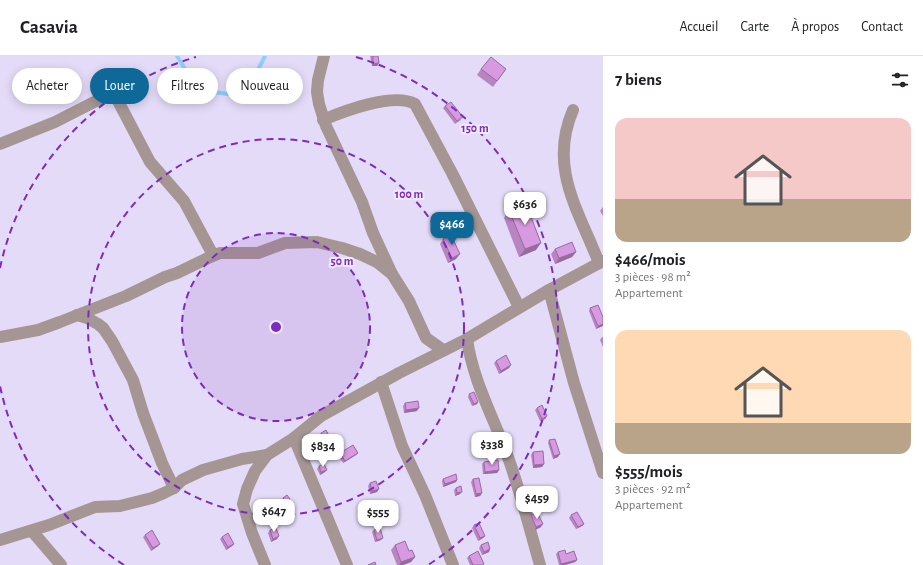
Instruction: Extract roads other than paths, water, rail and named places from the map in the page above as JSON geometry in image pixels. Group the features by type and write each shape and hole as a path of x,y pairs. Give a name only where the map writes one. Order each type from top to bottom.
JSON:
{"street":[{"path":"324,56 318,80 319,104 323,120 362,202 378,244 392,274 409,302 426,338 443,350"},
{"path":"0,144 45,127 104,97 111,95 118,101 150,162 184,201 213,255"},
{"path":"323,120 343,111 378,102 408,100 415,104 456,180 519,307"},
{"path":"0,540 49,526 94,507 120,506 144,501 174,488 182,480 203,470 242,459 266,455 294,438 321,416 381,382 443,350 468,339 519,307 601,262 573,200 565,170 563,158 564,137 573,110"},
{"path":"0,337 38,330 77,315 126,296 213,255 226,253 258,253 285,243 317,242 342,248 377,262 392,274"},
{"path":"549,290 574,383 603,473"},
{"path":"77,315 98,324 103,328 112,341 133,380 143,413 162,463 174,488"},
{"path":"468,339 469,350 483,397 509,460 540,565"},
{"path":"381,382 402,446 425,496 453,565"},
{"path":"294,438 347,565"},
{"path":"265,565 252,533 243,504 255,471 266,455"},
{"path":"32,531 61,565"}],"waterway":[{"path":"177,56 198,90 228,94 249,88 265,56"}]}
